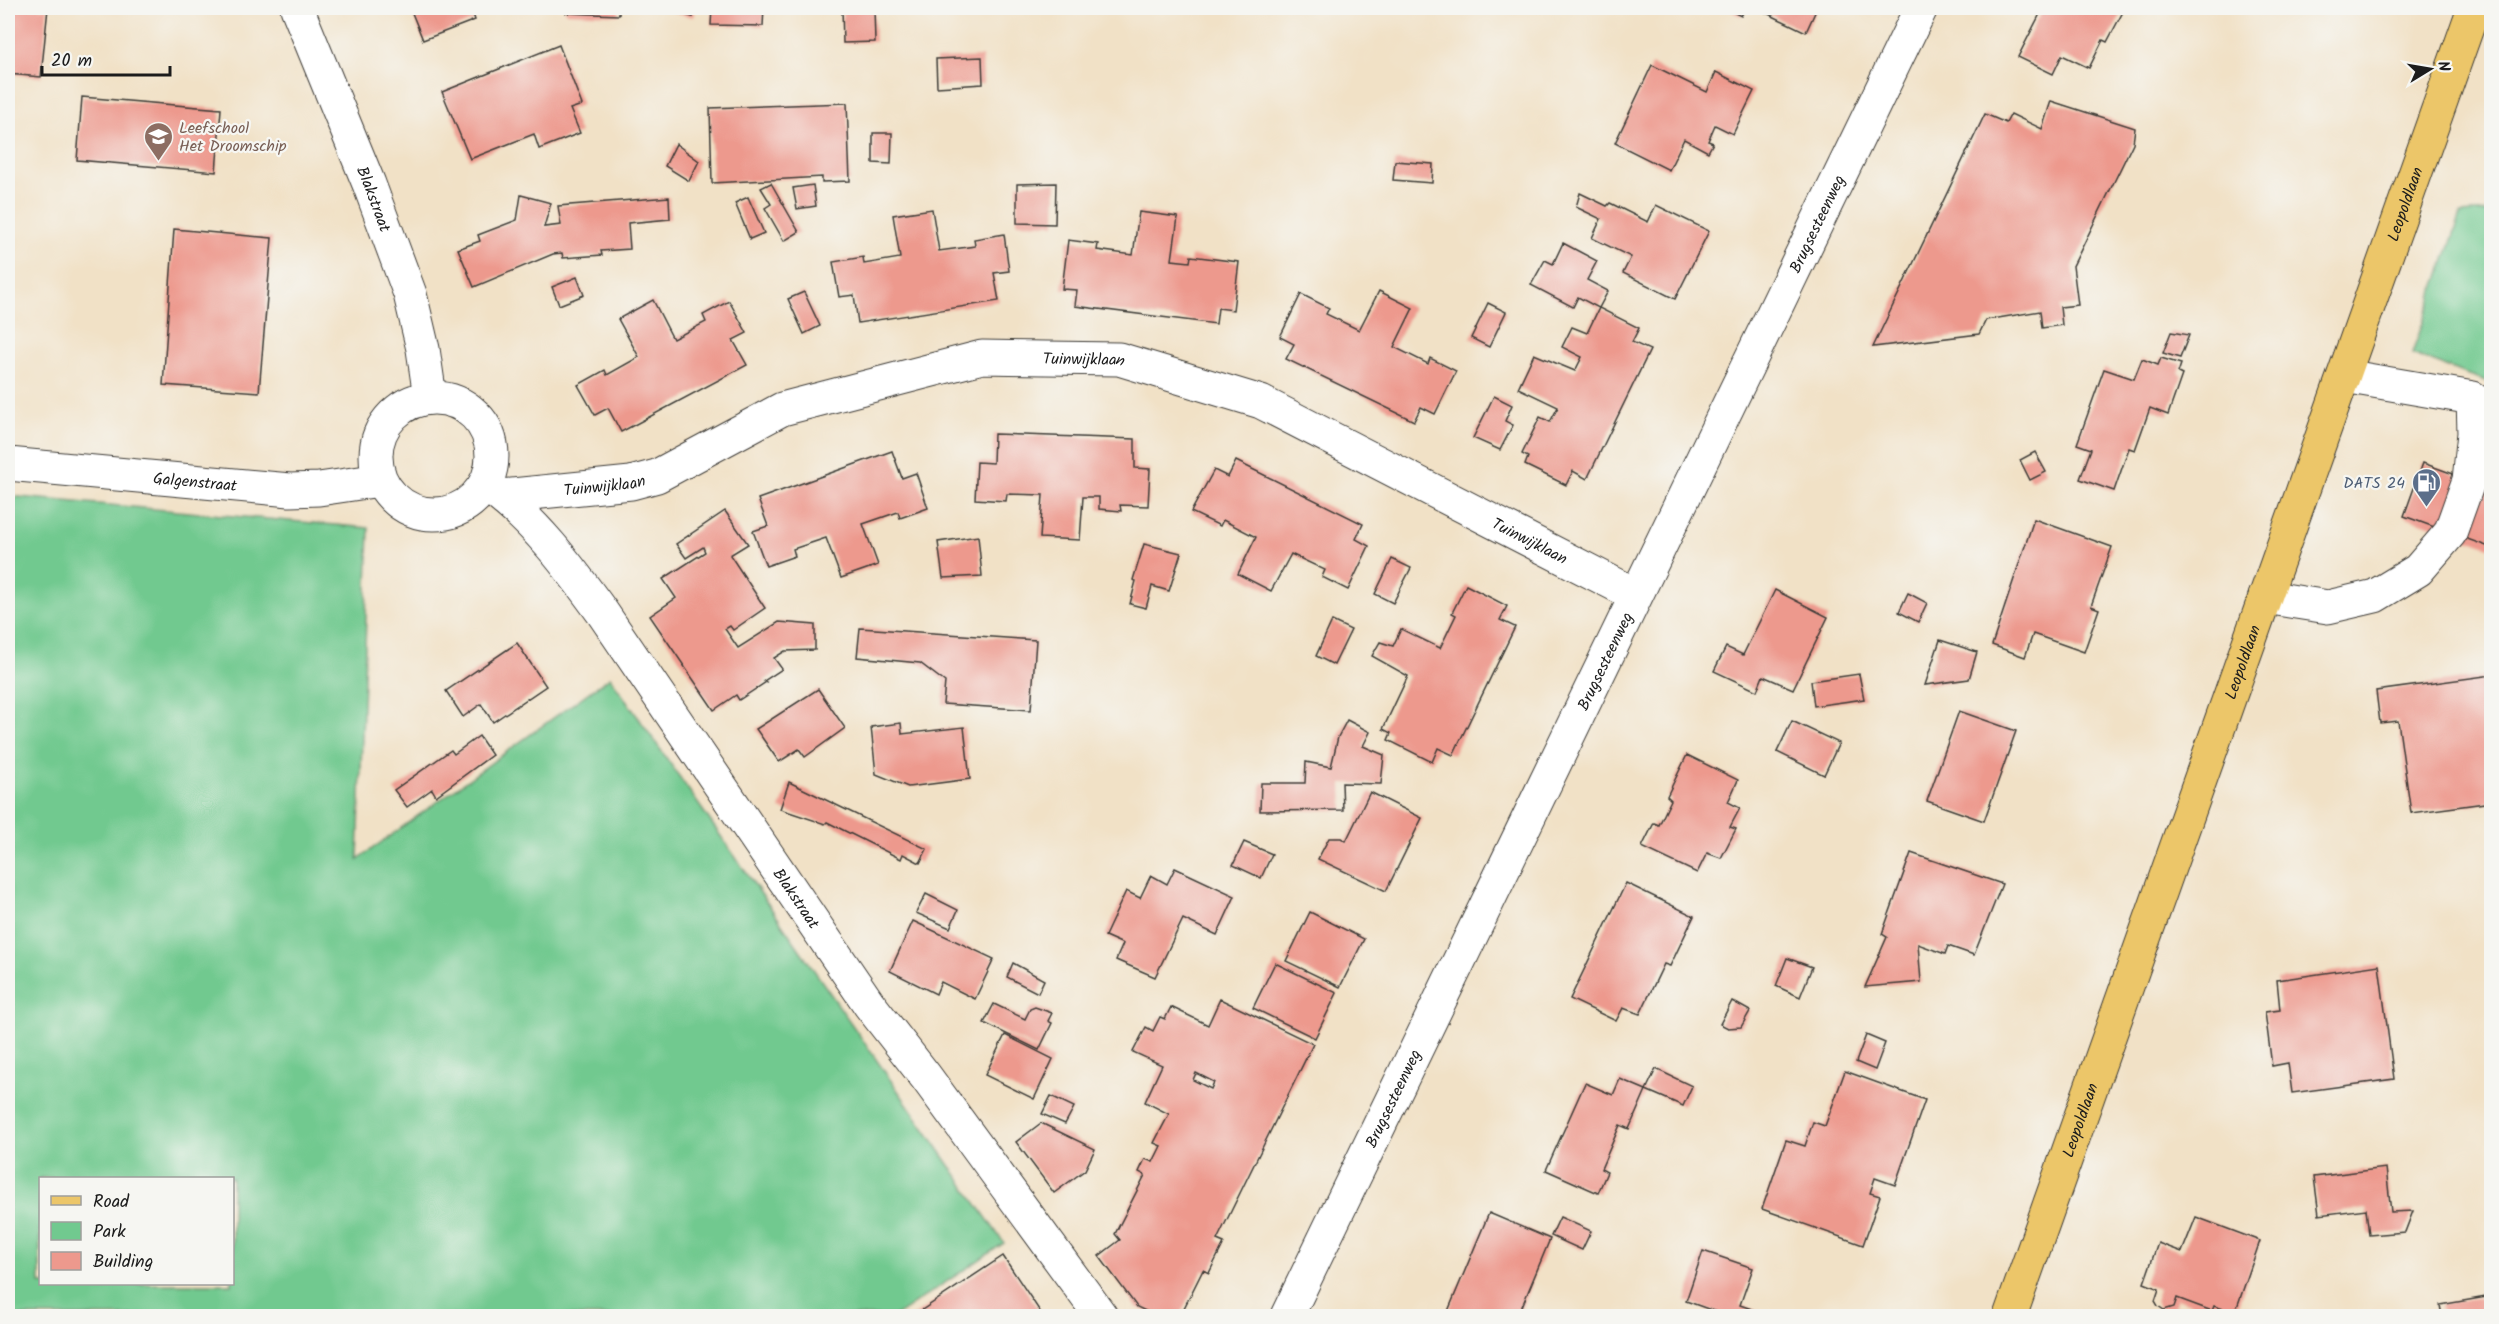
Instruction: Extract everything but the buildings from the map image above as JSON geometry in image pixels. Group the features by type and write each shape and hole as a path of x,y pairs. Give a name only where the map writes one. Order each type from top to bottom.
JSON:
{"main road":[{"name":"Leopoldlaan","path":"2010,1317 2474,8"}],"street":[{"name":"Blakstraat","path":"297,8 369,183 410,294 423,350 430,397"},
{"name":"Brugsesteenweg","path":"1287,1317 1921,8"},
{"name":"Tuinwijklaan","path":"493,491 620,484 657,476 782,409 982,357 1119,359 1261,402 1636,595"},
{"path":"2265,597 2328,607 2375,596 2418,570 2450,532 2469,480 2474,433 2473,398 2344,376"},
{"path":"430,397 451,400 460,404 469,409 483,424 492,446 493,466 493,491 451,513 431,515 411,511 394,500 380,480 375,460 378,440 389,418 405,405 430,397"},
{"name":"Galgenstraat","path":"8,464 290,490 319,489 380,480"},
{"name":"Blakstraat","path":"493,491 562,559 602,612 869,1004 926,1077 1101,1317"}],"green space":[{"path":"2492,212 2491,383 2412,354 2461,214"},
{"path":"8,496 369,528 358,859 610,677 1004,1243 896,1316 8,1316"}],"place":[{"name":"Leefschool Het Droomschip","path":"158,162"},
{"name":"DATS 24","path":"2426,508"}]}
